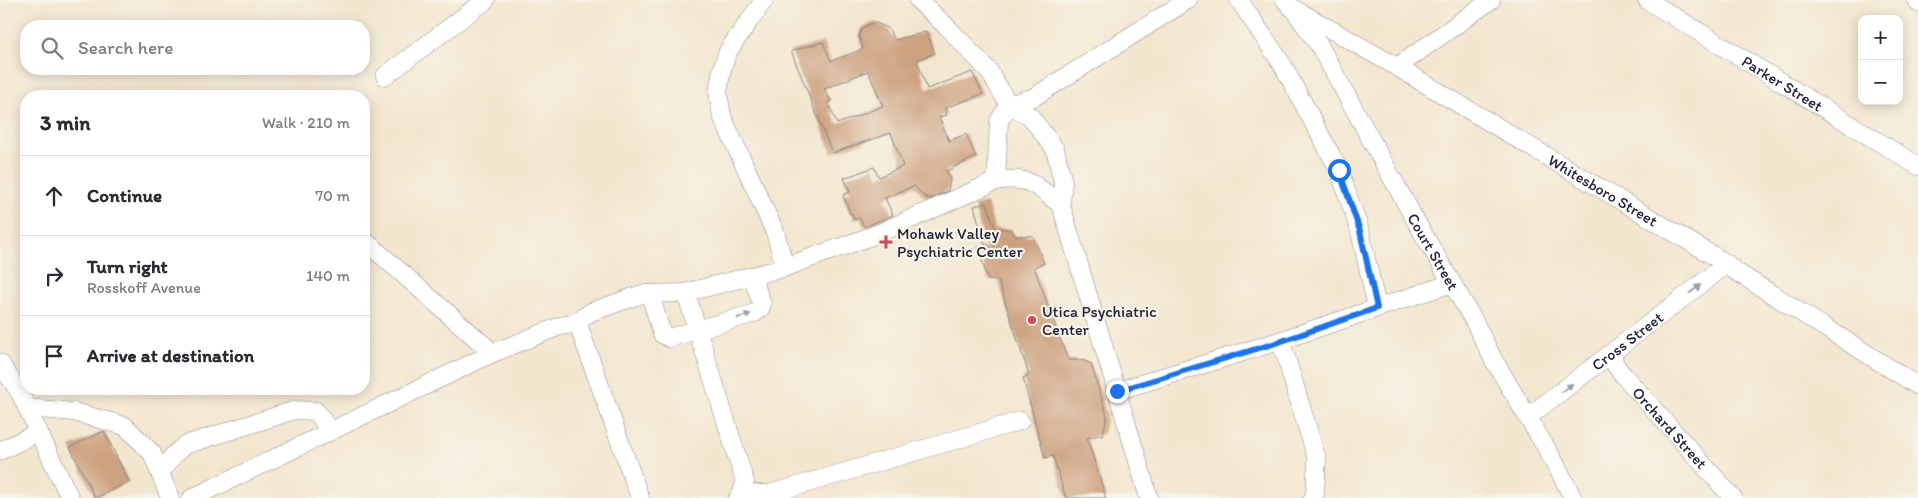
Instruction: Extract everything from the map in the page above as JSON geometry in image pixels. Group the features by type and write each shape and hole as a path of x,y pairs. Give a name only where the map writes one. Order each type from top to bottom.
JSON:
{"street":[{"path":"385,76 486,0"},
{"path":"764,0 728,51 722,69 718,92 722,116 775,232 785,268"},
{"path":"918,0 989,71 1009,105 1030,116 1054,149 1063,182 1061,205 1149,498"},
{"path":"996,181 999,121 1009,105 1034,97 1188,0"},
{"path":"1239,0 1282,64 1339,170 1360,231 1377,308"},
{"path":"1397,67 1491,0"},
{"name":"Parker Street","path":"1647,0 1918,166"},
{"name":"Whitesboro Street","path":"1297,5 1397,67 1727,264 1735,271 1918,386"},
{"name":"Court Street","path":"1297,5 1414,218 1573,498"},
{"path":"192,498 494,353 560,326 574,324 591,312 642,294 686,293 785,268 877,234 996,181 1014,178 1030,182 1061,205"},
{"path":"370,246 494,353"},
{"name":"Cross Street","path":"1528,417 1727,264"},
{"path":"650,294 664,336 669,338 754,313 760,309 762,304 752,276"},
{"path":"1117,391 1281,341 1452,283"},
{"path":"686,293 745,482 740,496 770,494 1020,421"},
{"path":"574,324 579,327 640,498"},
{"path":"1281,341 1316,458 1315,494 1313,498"},
{"name":"Orchard Street","path":"1611,354 1616,366 1624,376 1733,498"},
{"path":"0,363 20,393"},
{"path":"21,395 70,498"},
{"path":"27,408 74,412 124,426 152,453 170,498"},
{"path":"160,473 173,456 186,445 294,410 316,411 330,431"},
{"path":"0,451 39,432"}],"building":[{"path":"874,22 888,28 895,40 926,32 935,53 917,60 927,89 972,72 983,94 945,108 947,115 939,117 949,141 966,134 976,157 946,171 950,179 948,191 930,199 914,186 885,198 893,215 864,227 860,218 854,220 852,213 850,214 843,195 850,192 844,178 874,167 879,177 903,166 891,133 832,153 791,51 823,42 831,61 863,49 859,36 862,28","holes":["868,71 883,106 837,124 828,102 831,101 824,89"]},
{"name":"Utica Psychiatric Center","path":"987,203 995,229 1011,229 1015,236 1033,236 1044,263 1034,267 1068,360 1082,360 1091,364 1107,416 1103,434 1087,438 1106,498 1066,498 1053,456 1045,458 1023,378 1029,375 998,280 988,280 978,247 986,249 974,206"},
{"path":"104,431 129,482 95,498 70,447"}],"place":[{"name":"Mohawk Valley Psychiatric Center","path":"886,242"},
{"name":"Utica Psychiatric Center","path":"1032,320"}],"route":[{"path":"1117,391 1279,342 1377,308 1360,231 1339,170"}]}
